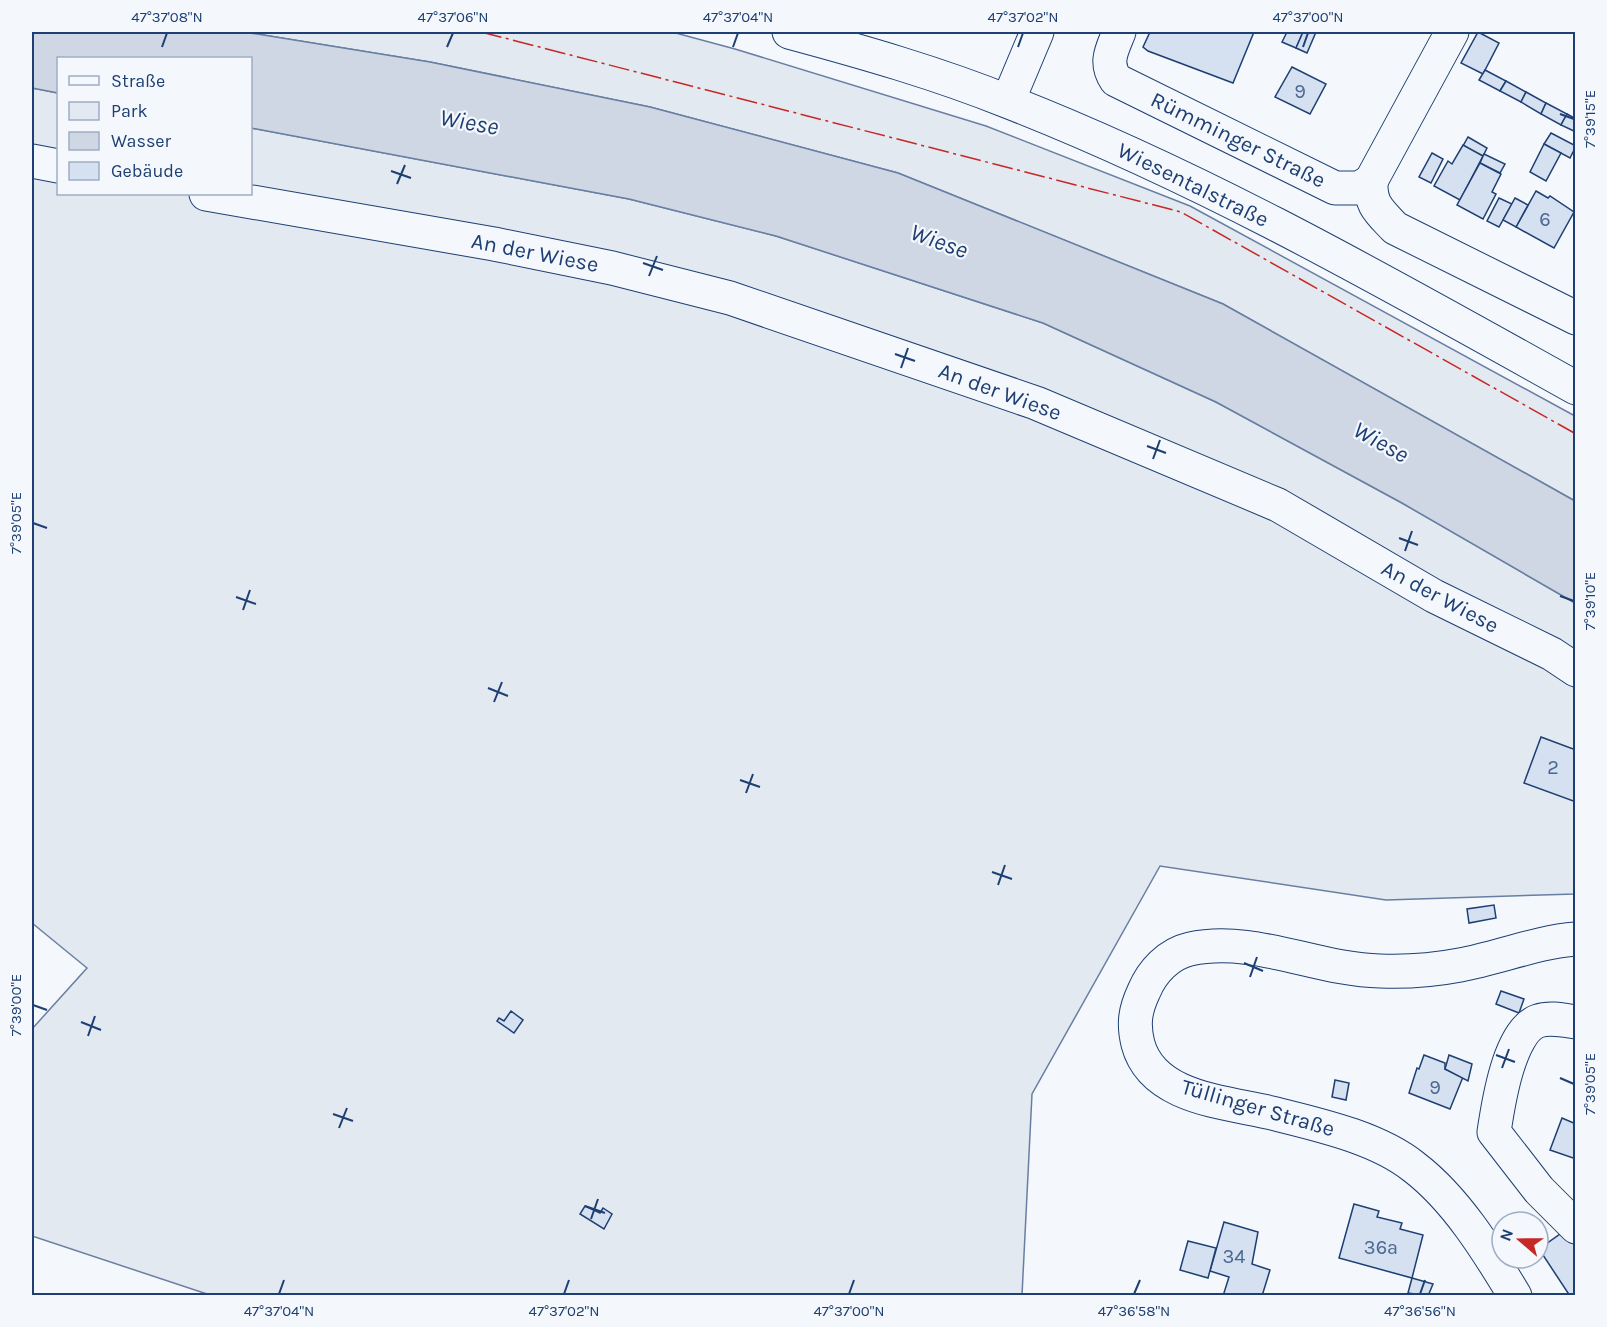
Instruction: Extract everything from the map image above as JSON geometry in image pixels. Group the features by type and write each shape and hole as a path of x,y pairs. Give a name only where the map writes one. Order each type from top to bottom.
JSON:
{"street":[{"name":"Wiesentalstraße","path":"789,32 887,59 1008,101 1104,141 1261,218 1414,298 1575,388"},
{"path":"1008,101 1037,32"},
{"name":"Rümminger Straße","path":"1119,32 1108,61 1110,71 1116,80 1335,188 1359,188 1371,181"},
{"path":"1452,32 1371,181 1371,197 1377,210 1395,228 1575,318"},
{"path":"32,161 57,166"},
{"name":"An der Wiese","path":"212,195 494,244 612,268 730,298 1036,403 1278,505 1434,596 1552,654 1575,670"},
{"name":"Tüllinger Straße","path":"1515,1296 1460,1216 1413,1166 1346,1133 1189,1093 1162,1080 1149,1069 1141,1055 1135,1030 1135,1016 1149,980 1159,967 1170,958 1197,948 1226,945 1336,968 1413,971 1461,965 1558,940 1575,939"},
{"path":"1575,1022 1554,1018 1536,1021 1520,1034 1506,1072 1494,1132 1539,1190 1575,1227"}],"green space":[{"path":"244,32 672,32 986,126 1190,206 1575,416 1575,501 1223,304 898,173 650,107 430,62"},
{"path":"32,88 57,93 57,195 252,195 252,128 629,199 776,236 1043,323 1216,402 1402,503 1575,603 1575,894 1386,900 1160,866 1032,1094 1022,1295 210,1295 32,1236 32,1029 87,968 32,923"}],"water":[{"name":"Wiese","path":"32,32 244,32 430,62 650,107 898,173 1223,304 1575,501 1575,603 1402,503 1216,402 1043,323 776,236 629,199 252,128 252,57 57,57 57,93 32,88"}],"building":[{"path":"1150,32 1254,32 1233,83 1148,51 1143,47"},
{"path":"1287,32 1303,32 1296,48 1282,42"},
{"path":"1303,32 1316,32 1307,53 1296,48"},
{"path":"1478,32 1499,43 1483,74 1461,63"},
{"path":"1292,67 1326,84 1310,114 1275,97"},
{"path":"1485,70 1506,81 1500,91 1479,80"},
{"path":"1506,81 1526,92 1521,102 1500,91"},
{"path":"1526,92 1546,103 1541,114 1521,102"},
{"path":"1546,103 1567,114 1561,125 1541,114"},
{"path":"1567,114 1576,119 1576,132 1561,125"},
{"path":"1551,133 1576,146 1570,158 1544,144"},
{"path":"1468,137 1487,148 1483,156 1463,146"},
{"path":"1544,144 1561,153 1546,181 1530,172"},
{"path":"1463,145 1483,156 1460,200 1434,186 1448,161 1452,164"},
{"path":"1432,153 1443,159 1431,183 1419,177"},
{"path":"1484,154 1505,164 1500,173 1480,163"},
{"path":"1480,163 1501,174 1492,192 1496,194 1483,219 1457,205"},
{"path":"1536,191 1548,198 1550,196 1574,212 1554,248 1516,227"},
{"path":"1499,198 1512,204 1499,227 1487,221"},
{"path":"1515,198 1528,205 1516,227 1503,220"},
{"path":"1541,737 1576,750 1576,802 1524,783"},
{"path":"1494,905 1496,918 1469,923 1467,909"},
{"path":"1501,991 1524,999 1519,1013 1496,1004"},
{"path":"511,1011 523,1020 514,1033 497,1021 499,1018 504,1021"},
{"path":"1424,1055 1445,1063 1445,1069 1463,1077 1450,1109 1409,1093"},
{"path":"1449,1055 1472,1064 1468,1081 1445,1069"},
{"path":"1335,1080 1349,1083 1346,1100 1332,1097"},
{"path":"1562,1118 1576,1124 1576,1159 1550,1150"},
{"path":"1354,1204 1379,1211 1377,1217 1402,1223 1400,1229 1423,1235 1412,1278 1339,1258"},
{"path":"585,1206 600,1213 603,1208 612,1214 604,1229 580,1214"},
{"path":"1224,1222 1258,1232 1252,1264 1270,1270 1262,1296 1223,1296 1229,1277 1210,1271"},
{"path":"1563,1232 1576,1244 1576,1296 1570,1296 1550,1266 1550,1241"},
{"path":"1188,1241 1216,1248 1208,1278 1180,1270"},
{"path":"1412,1278 1433,1284 1428,1296 1408,1293"}],"power":[{"path":"481,32 1181,212 1576,434"}]}
